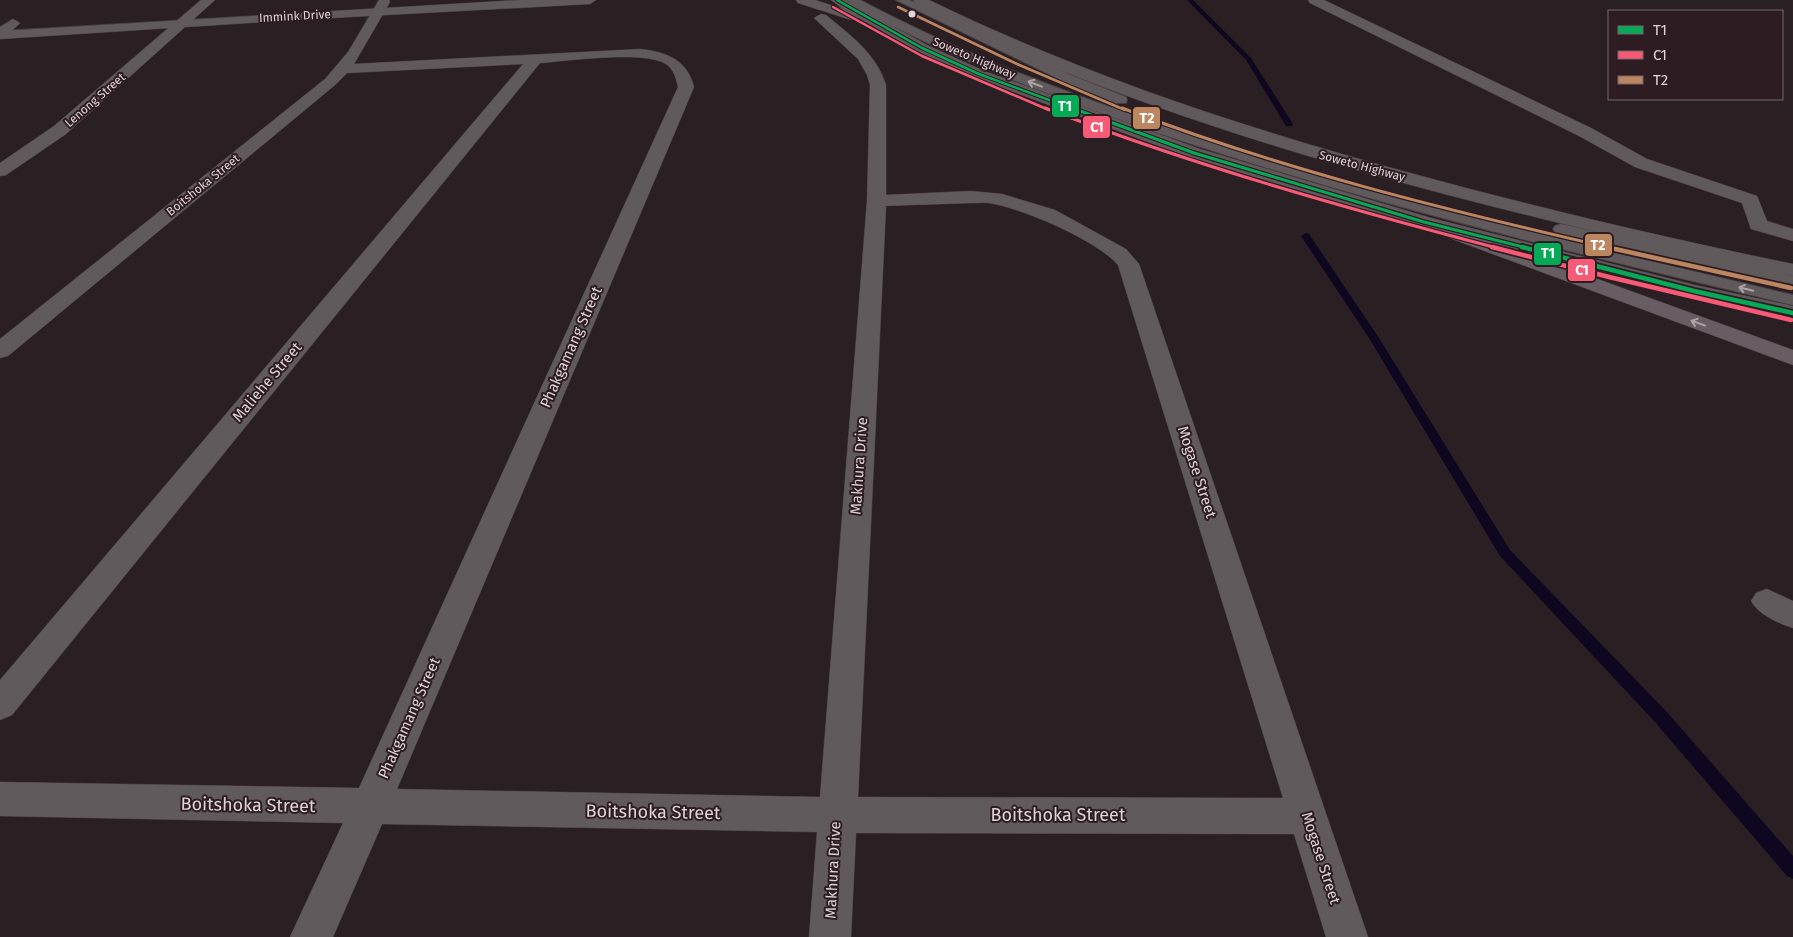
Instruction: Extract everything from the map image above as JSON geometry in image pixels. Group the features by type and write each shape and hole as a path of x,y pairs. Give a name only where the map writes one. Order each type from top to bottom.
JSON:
{"highway":[{"path":"1424,222 1793,358"}],"street":[{"name":"Lenong Street","path":"0,171 60,130 209,0"},
{"name":"Immink Drive","path":"382,7 413,0"},
{"name":"Immink Drive","path":"7,24 491,2 590,0"},
{"name":"Soweto Highway","path":"919,0 1072,69 1134,94 1254,136 1556,216 1793,270"},
{"path":"1314,0 1585,132 1641,163 1750,200 1758,225 1793,235"},
{"name":"Soweto Highway","path":"820,6 889,31 979,74 1071,110 1194,153 1424,222 1694,291 1793,313"},
{"path":"820,6 834,8 889,31"},
{"name":"Makhura Drive","path":"820,6 866,60 876,74 878,85 877,200 836,815 830,937"},
{"name":"Boitshoka Street","path":"0,351 344,69 382,7"},
{"name":"Immink Drive","path":"0,34 190,17"},
{"path":"0,34 7,24"},
{"name":"Phakgamang Street","path":"311,937 370,807 686,87 685,79 672,60 653,54 611,54 344,69"},
{"name":"Maliehe Street","path":"0,706 535,59"},
{"name":"Mogase Street","path":"877,200 995,198 1048,214 1102,242 1119,253 1128,264 1347,937"},
{"path":"1767,600 1793,616"},
{"name":"Boitshoka Street","path":"0,799 836,815 1307,816"}],"lane":[{"name":"Soweto Highway","path":"852,0 926,37 1034,83 1101,109 1297,173 1427,210 1586,251 1793,300"},
{"name":"Soweto Highway","path":"901,0 1067,78 1178,122 1387,184 1490,212 1644,249 1793,281"}],"waterway":[{"path":"1190,0 1249,59 1289,124"},
{"path":"1306,236 1374,338 1505,553 1660,716 1793,870"}],"transit line":[{"name":"T1","path":"837,0 922,48 979,74 1194,153 1424,222 1694,291 1793,313"},
{"name":"C1","path":"833,7 911,51 1016,97 1113,133 1369,213 1609,277 1791,320"},
{"name":"T2","path":"898,7 1077,91 1166,125 1246,152 1409,198 1518,226 1791,288"}]}
